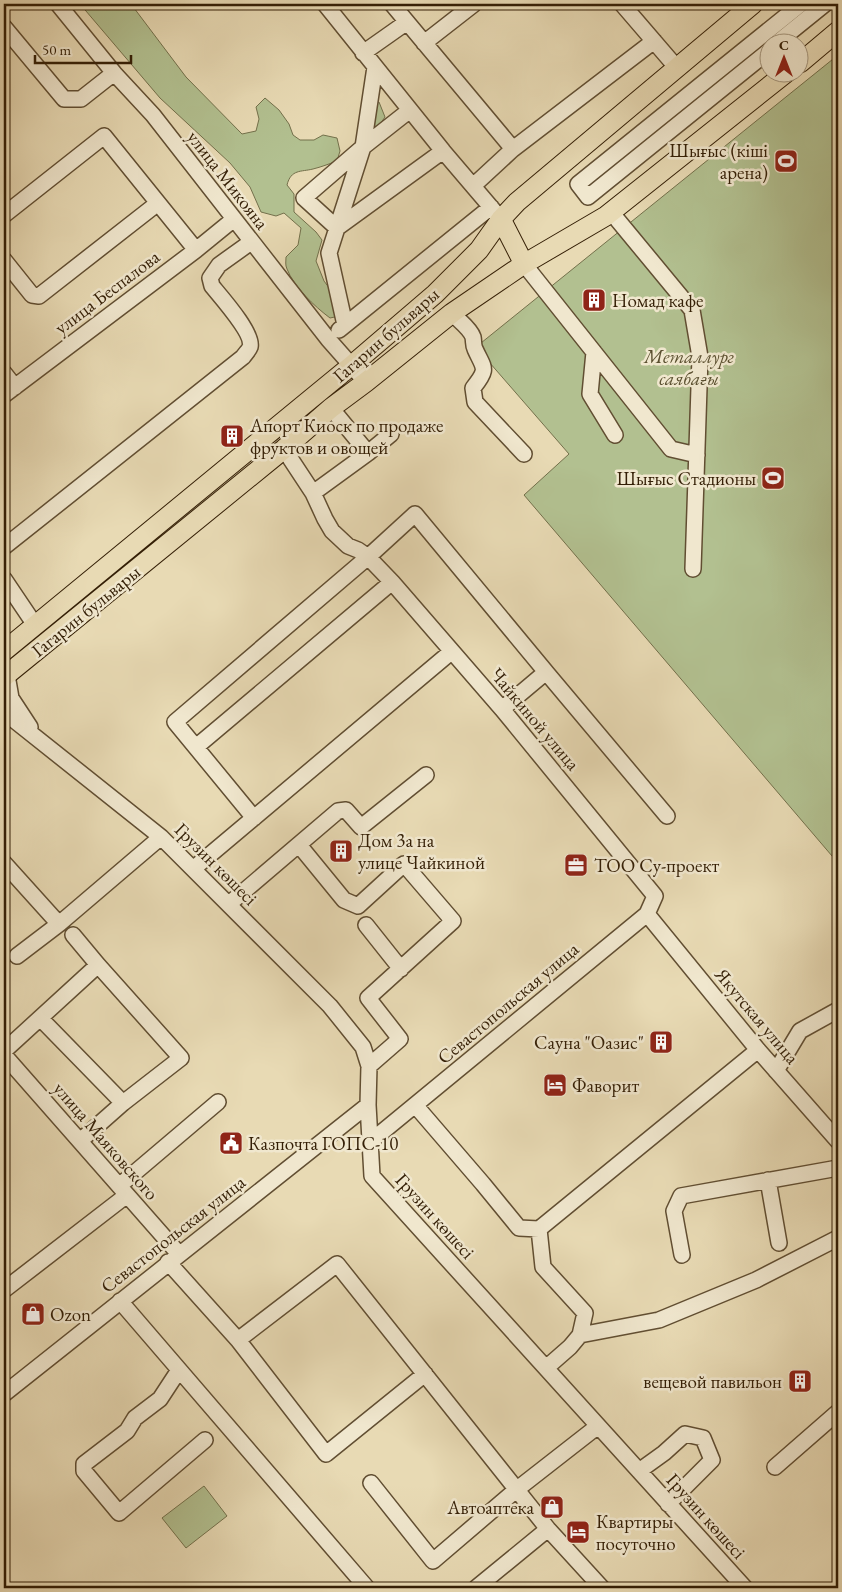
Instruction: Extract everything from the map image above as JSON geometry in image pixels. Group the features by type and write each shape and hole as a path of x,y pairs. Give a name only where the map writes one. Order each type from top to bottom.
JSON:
{"main road":[{"name":"Гагарин бульвары","path":"4,651 352,365 435,294 479,250 496,213 517,202 753,4"},
{"path":"810,54 838,31"},
{"name":"Гагарин бульвары","path":"5,676 284,449 331,408 452,313 524,264 611,212 774,82"},
{"path":"496,213 524,264"}],"street":[{"name":"улица Микояна","path":"58,4 114,73 153,115 328,339 366,382"},
{"path":"325,4 375,68 496,213 345,324 328,339"},
{"path":"392,4 513,149"},
{"path":"424,43 474,4"},
{"path":"622,4 677,68"},
{"path":"760,58 588,197 578,184 801,4"},
{"path":"790,32 825,4"},
{"path":"363,53 407,22"},
{"path":"5,32 64,99 82,99 114,73"},
{"path":"473,186 513,149 654,41"},
{"path":"345,324 329,253 363,147 375,68"},
{"path":"711,76 722,88"},
{"path":"337,228 304,198 363,147 410,110"},
{"path":"4,216 104,136 196,250"},
{"path":"337,228 443,151"},
{"path":"4,260 32,295 39,296 158,204"},
{"path":"611,212 692,310 700,357 693,569"},
{"name":"улица Беспалова","path":"9,391 196,250 234,219"},
{"path":"4,547 243,357 250,347 250,339 246,330 212,286 210,278 219,265 251,242"},
{"path":"524,264 671,449 697,455"},
{"path":"452,313 473,336 475,350 484,364 483,376 473,388 475,402 524,454"},
{"path":"594,352 590,394 614,434"},
{"path":"4,373 9,391"},
{"path":"331,408 368,453"},
{"path":"313,493 391,434"},
{"name":"Чайкиной улица","path":"284,449 313,493 325,520 332,530 348,546 368,557 392,582 502,709 655,896 648,914"},
{"path":"254,818 175,722 368,557 415,514 667,816"},
{"path":"4,579 36,625"},
{"path":"196,747 392,582"},
{"path":"194,869 451,652"},
{"path":"502,709 546,672"},
{"path":"5,676 11,698 36,737"},
{"name":"Грузин көшесі","path":"4,712 162,837 330,1006 363,1047 369,1066 368,1105 372,1176 745,1588"},
{"path":"229,904 338,811 346,810 361,827 426,774"},
{"path":"17,956 59,924 162,837"},
{"path":"299,845 344,900 358,906 404,864 453,921 368,998 400,1040 369,1066"},
{"path":"4,863 59,924"},
{"name":"Якутская улица","path":"648,914 758,1050 838,1141"},
{"name":"Севастопольская улица","path":"370,1142 648,914"},
{"path":"366,925 401,969"},
{"path":"73,935 181,1058 123,1103 80,1141"},
{"path":"4,1051 98,965"},
{"path":"776,1071 800,1031 838,1010"},
{"path":"40,1018 123,1103"},
{"path":"415,1105 519,1228 540,1229 758,1050"},
{"name":"улица Маяковского","path":"4,1056 123,1190 326,1454 425,1374"},
{"path":"4,1290 123,1190 218,1102"},
{"name":"Севастопольская улица","path":"4,1394 368,1105"},
{"path":"682,1256 674,1210 681,1196 838,1168"},
{"path":"768,1180 779,1243"},
{"path":"540,1229 543,1266 585,1313 580,1335 570,1347 546,1368"},
{"path":"580,1335 659,1320 756,1280 838,1238"},
{"path":"238,1340 337,1264 516,1490 548,1529 602,1588"},
{"path":"120,1301 367,1588"},
{"path":"179,1370 160,1399 135,1418 127,1431 84,1464 84,1471 119,1513 205,1440"},
{"path":"775,1467 838,1412"},
{"path":"371,1483 433,1561 516,1490 598,1426"},
{"path":"639,1471 664,1453 685,1434 703,1438 712,1460 668,1504"},
{"path":"476,1588 548,1529"}],"green space":[{"path":"80,4 131,4 186,77 242,134 256,131 259,119 256,107 265,98 279,110 289,124 293,135 300,140 314,140 323,135 337,138 340,151 337,161 297,172 291,176 287,185 294,194 294,212 322,240 316,261 324,281 339,301 344,315 330,318 305,296 290,276 286,266 286,257 298,245 301,228 284,213 276,216 261,212 250,187 230,163 160,98"},
{"name":"Металлург саябағы","path":"838,55 838,863 524,495 569,454 476,347 805,82 810,82 810,78"},
{"path":"379,102 385,117 376,130 368,132 376,103"},
{"path":"204,1486 227,1516 186,1548 162,1518"}],"place":[{"name":"Шығыс (кіші арена)","path":"786,161"},
{"name":"Номад кафе","path":"594,300"},
{"name":"Апорт Киоск по продаже фруктов и овощей","path":"232,436"},
{"name":"Шығыс Стадионы","path":"773,478"},
{"name":"Дом 3а на улице Чайкиной","path":"341,851"},
{"name":"ТОО Су-проект","path":"576,865"},
{"name":"Сауна \"Оазис\"","path":"661,1042"},
{"name":"Фаворит","path":"555,1085"},
{"name":"Казпочта ГОПС-10","path":"231,1143"},
{"name":"Ozon","path":"33,1314"},
{"name":"вещевой павильон","path":"800,1381"},
{"name":"Автоаптека","path":"552,1507"},
{"name":"Квартиры посуточно","path":"578,1532"}]}
